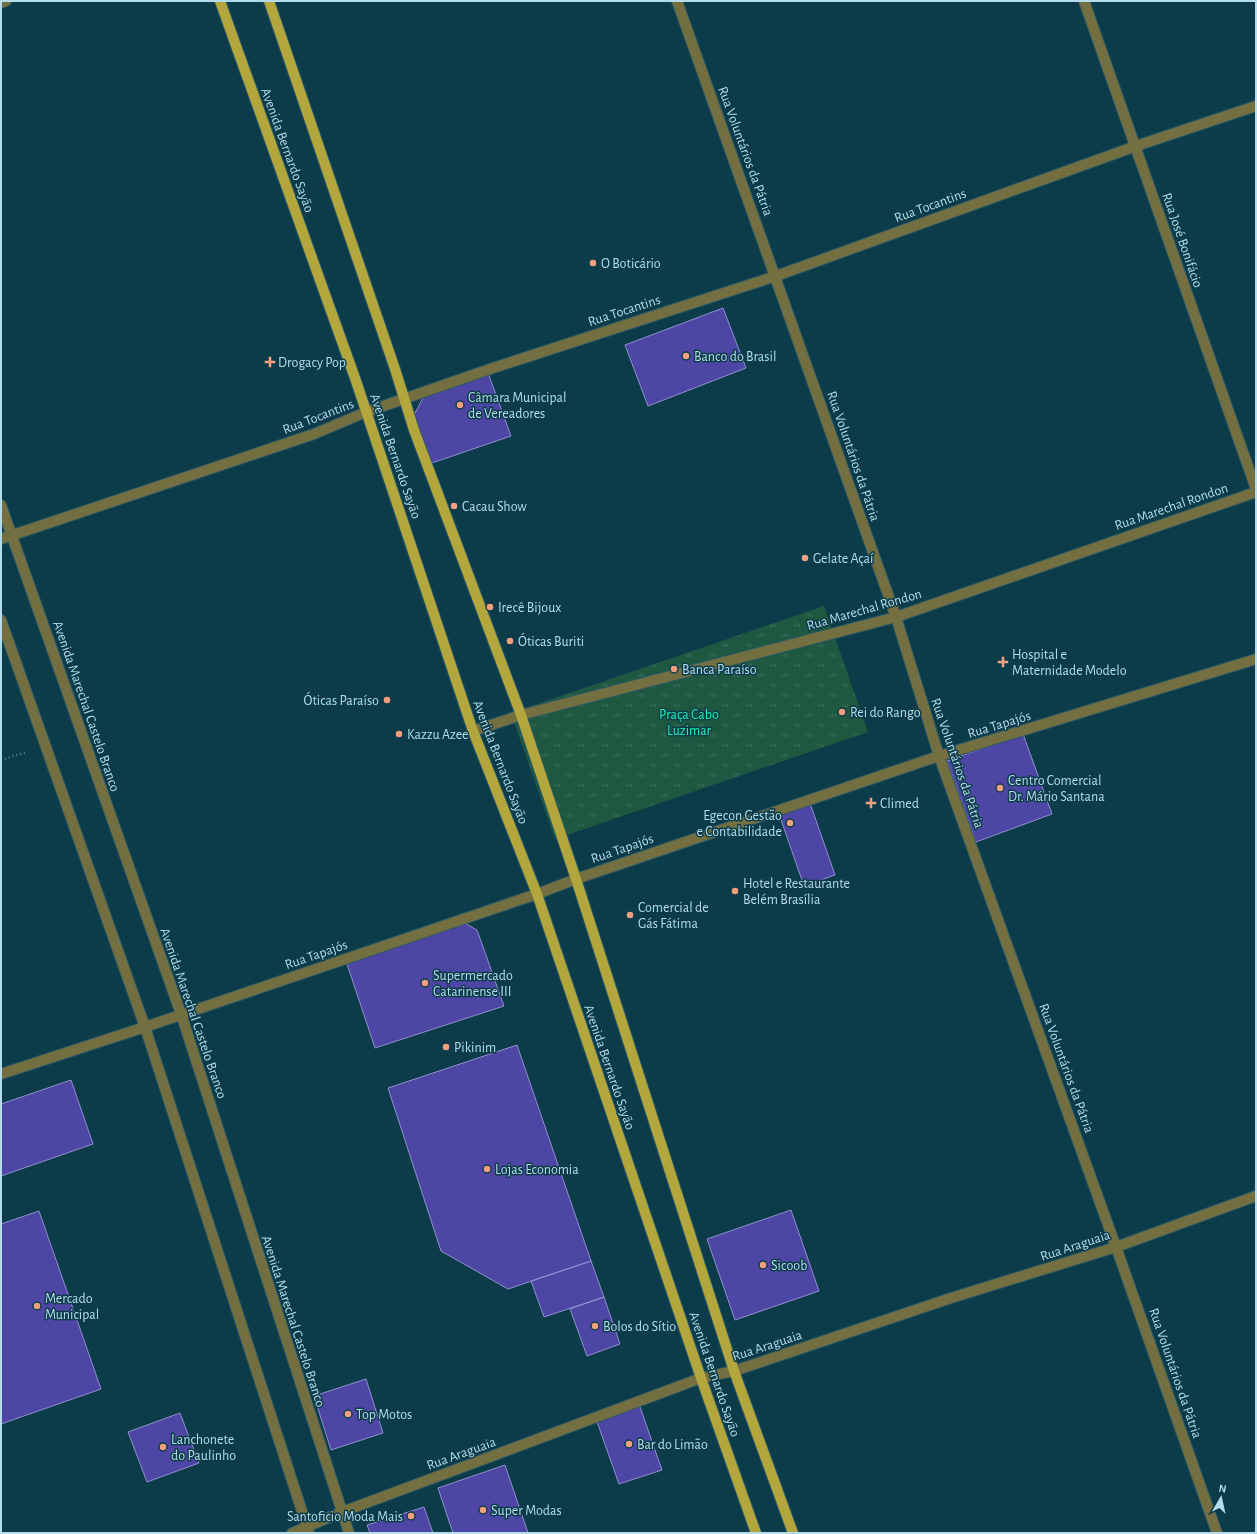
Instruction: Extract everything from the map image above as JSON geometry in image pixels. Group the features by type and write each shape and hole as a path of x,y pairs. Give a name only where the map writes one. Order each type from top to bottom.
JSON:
{"main road":[{"name":"Avenida Bernardo Sayão","path":"220,1 379,446 473,732 537,894 701,1378 756,1533"},
{"name":"Avenida Bernardo Sayão","path":"269,1 395,368 414,430 521,715 576,879 734,1371 794,1533"}],"street":[{"path":"1,3 6,1"},
{"name":"Rua Voluntários da Pátria","path":"677,1 896,617 940,756 1217,1533"},
{"name":"Rua José Bonifácio","path":"1084,1 1256,490"},
{"name":"Rua Tocantins","path":"1,539 314,434 366,412 404,400 486,370 776,276 1136,146 1256,106"},
{"name":"Rua Marechal Rondon","path":"473,732 521,715 896,617 1256,490"},
{"name":"Avenida Marechal Castelo Branco","path":"1,505 181,1014 349,1533"},
{"path":"1,620 145,1027 308,1530"},
{"name":"Rua Tapajós","path":"1,1074 145,1027 940,756 1256,659"},
{"name":"Rua Araguaia","path":"292,1533 308,1530 342,1512 701,1378 734,1371 951,1298 1116,1247 1256,1196"}],"green space":[{"name":"Praça Cabo Luzimar","path":"824,606 868,732 555,839 511,713"}],"building":[{"name":"Banco do Brasil","path":"723,308 746,368 648,406 625,345"},
{"name":"Câmara Municipal de Vereadores","path":"487,370 511,436 429,464 412,419 426,392"},
{"name":"Centro Comercial Dr. Mário Santana","path":"1023,734 1052,814 976,842 947,761"},
{"path":"810,803 835,875 804,886 779,814"},
{"name":"Supermercado Catarinense III","path":"461,921 477,930 504,1006 375,1048 346,961"},
{"name":"Lojas Economia","path":"517,1045 591,1261 508,1289 441,1251 388,1088"},
{"path":"71,1080 93,1144 1,1176 1,1104"},
{"name":"Sicoob","path":"791,1210 819,1291 735,1320 707,1239"},
{"name":"Mercado Municipal","path":"39,1211 101,1389 1,1424 1,1224"},
{"path":"591,1261 604,1297 544,1317 531,1281"},
{"name":"Bolos do Sítio","path":"604,1297 620,1344 587,1356 570,1309"},
{"name":"Top Motos","path":"366,1379 383,1433 331,1450 314,1396"},
{"name":"Bar do Limão","path":"639,1404 662,1470 619,1484 596,1419"},
{"name":"Lanchonete do Paulinho","path":"180,1413 199,1463 147,1482 128,1432"},
{"name":"Super Modas","path":"505,1465 528,1533 453,1533 438,1488"},
{"name":"Santoficio Moda Mais","path":"424,1507 433,1533 370,1533 367,1525"}],"place":[{"name":"O Boticário","path":"593,263"},
{"name":"Banco do Brasil","path":"686,356"},
{"name":"Drogacy Pop","path":"270,362"},
{"name":"Câmara Municipal de Vereadores","path":"460,405"},
{"name":"Cacau Show","path":"454,506"},
{"name":"Gelate Açaí","path":"805,558"},
{"name":"Irecê Bijoux","path":"490,607"},
{"name":"Óticas Buriti","path":"510,641"},
{"name":"Hospital e Maternidade Modelo","path":"1003,662"},
{"name":"Banca Paraíso","path":"674,669"},
{"name":"Óticas Paraíso","path":"387,700"},
{"name":"Rei do Rango","path":"842,712"},
{"name":"Kazzu Azee","path":"399,734"},
{"name":"Centro Comercial Dr. Mário Santana","path":"1000,788"},
{"name":"Climed","path":"871,803"},
{"name":"Egecon Gestão e Contabilidade","path":"790,823"},
{"name":"Hotel e Restaurante Belém Brasília","path":"735,891"},
{"name":"Comercial de Gás Fátima","path":"630,915"},
{"name":"Supermercado Catarinense III","path":"425,983"},
{"name":"Pikinim","path":"446,1047"},
{"name":"Lojas Economia","path":"487,1169"},
{"name":"Sicoob","path":"763,1265"},
{"name":"Mercado Municipal","path":"37,1306"},
{"name":"Bolos do Sítio","path":"595,1326"},
{"name":"Top Motos","path":"348,1414"},
{"name":"Bar do Limão","path":"629,1444"},
{"name":"Lanchonete do Paulinho","path":"163,1447"},
{"name":"Super Modas","path":"483,1510"},
{"name":"Santoficio Moda Mais","path":"411,1516"}]}
